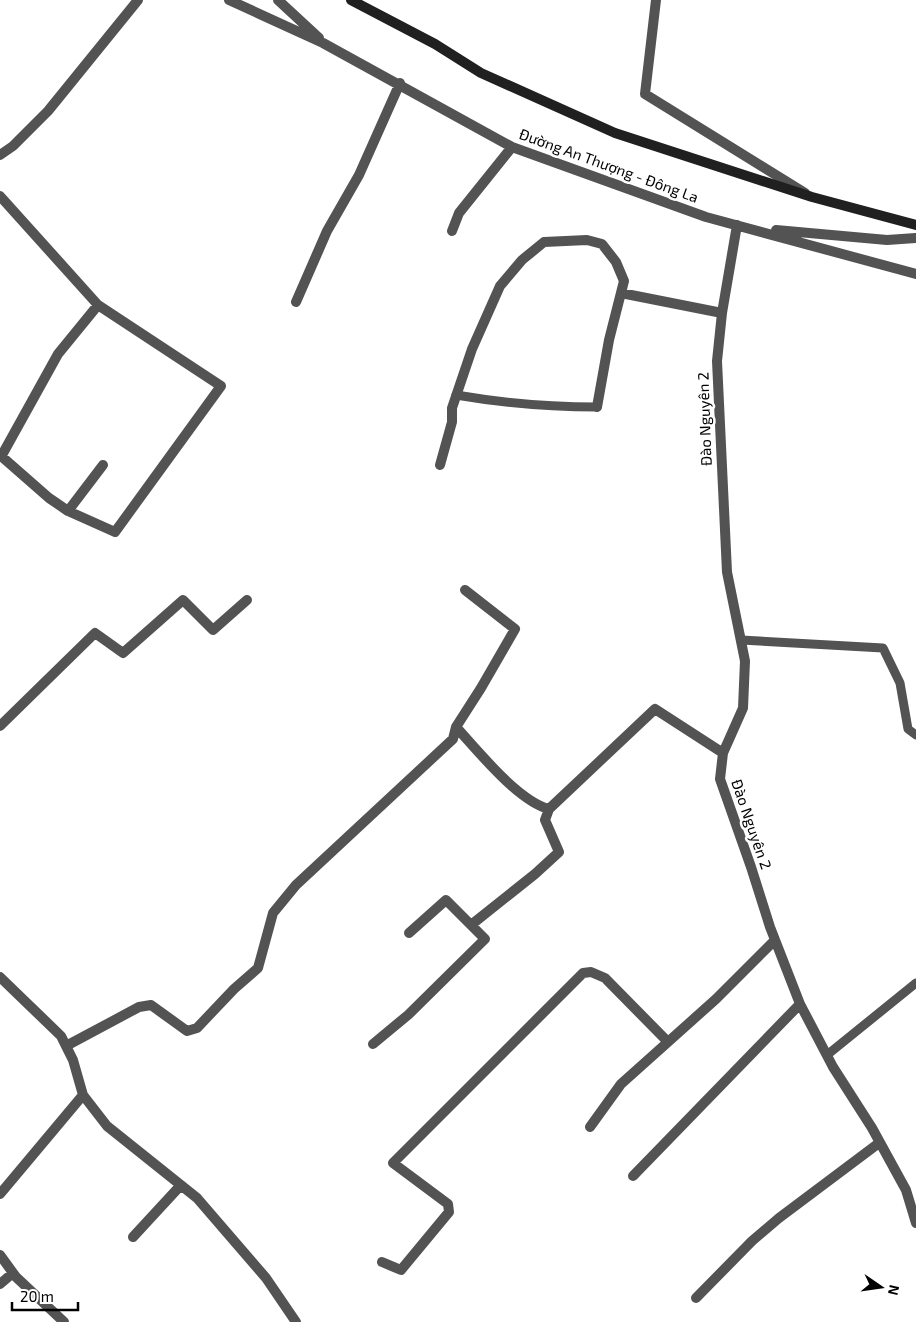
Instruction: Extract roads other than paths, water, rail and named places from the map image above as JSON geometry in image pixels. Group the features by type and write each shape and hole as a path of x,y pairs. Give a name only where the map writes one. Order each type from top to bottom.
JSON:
{"main road":[{"path":"351,0 435,44 481,73 615,133 812,197 916,225"}],"street":[{"path":"0,155 13,146 48,111 138,0"},
{"name":"Đường An Thượng - Đông La","path":"229,0 323,42 400,83 512,147 706,217 753,228 916,274"},
{"path":"278,0 323,42"},
{"path":"656,0 646,94 812,197"},
{"path":"296,302 327,231 359,175 400,83"},
{"path":"452,231 459,214 512,147"},
{"path":"0,196 98,305 221,386 115,532 68,510 49,498 1,455 58,354 98,305"},
{"name":"Đào Nguyên 2","path":"737,225 722,313 717,361 726,572 745,661 743,708 723,753 720,779 775,940 800,1004 827,1055 872,1128 906,1190 916,1223"},
{"path":"753,228 888,240 916,238"},
{"path":"440,465 452,422 452,408 456,395 472,349 500,286 522,260 544,242 587,240 602,244 616,262 624,280 609,340 597,408"},
{"path":"621,293 722,313"},
{"path":"68,510 103,465"},
{"path":"66,1046 139,1007 151,1005 186,1031 197,1028 258,968 273,913 296,884 453,739 456,727 515,629 465,590"},
{"path":"0,726 95,633 123,652 184,600 213,630 247,600"},
{"path":"471,925 535,874 559,852 544,820 549,810 655,709 723,753"},
{"path":"456,727 500,775 539,807 549,810"},
{"path":"373,1044 408,1015 485,939 446,900 409,933"},
{"path":"590,1127 621,1084 716,999 775,940"},
{"path":"382,1262 401,1270 449,1212 448,1204 393,1163 583,973 591,972 605,978 667,1041"},
{"path":"0,977 61,1036 73,1060 83,1095 107,1126 197,1198 266,1278 296,1322"},
{"path":"633,1176 800,1004"},
{"path":"0,1194 83,1095"},
{"path":"696,1298 766,1229 879,1143"},
{"path":"133,1238 181,1185"},
{"path":"0,1255 13,1273 64,1322"},
{"path":"0,1284 13,1273"}],"lane":[{"path":"456,395 496,402 552,407 597,408"},
{"path":"741,640 883,648 900,683 908,729 916,735"},
{"path":"827,1055 916,983"}]}
